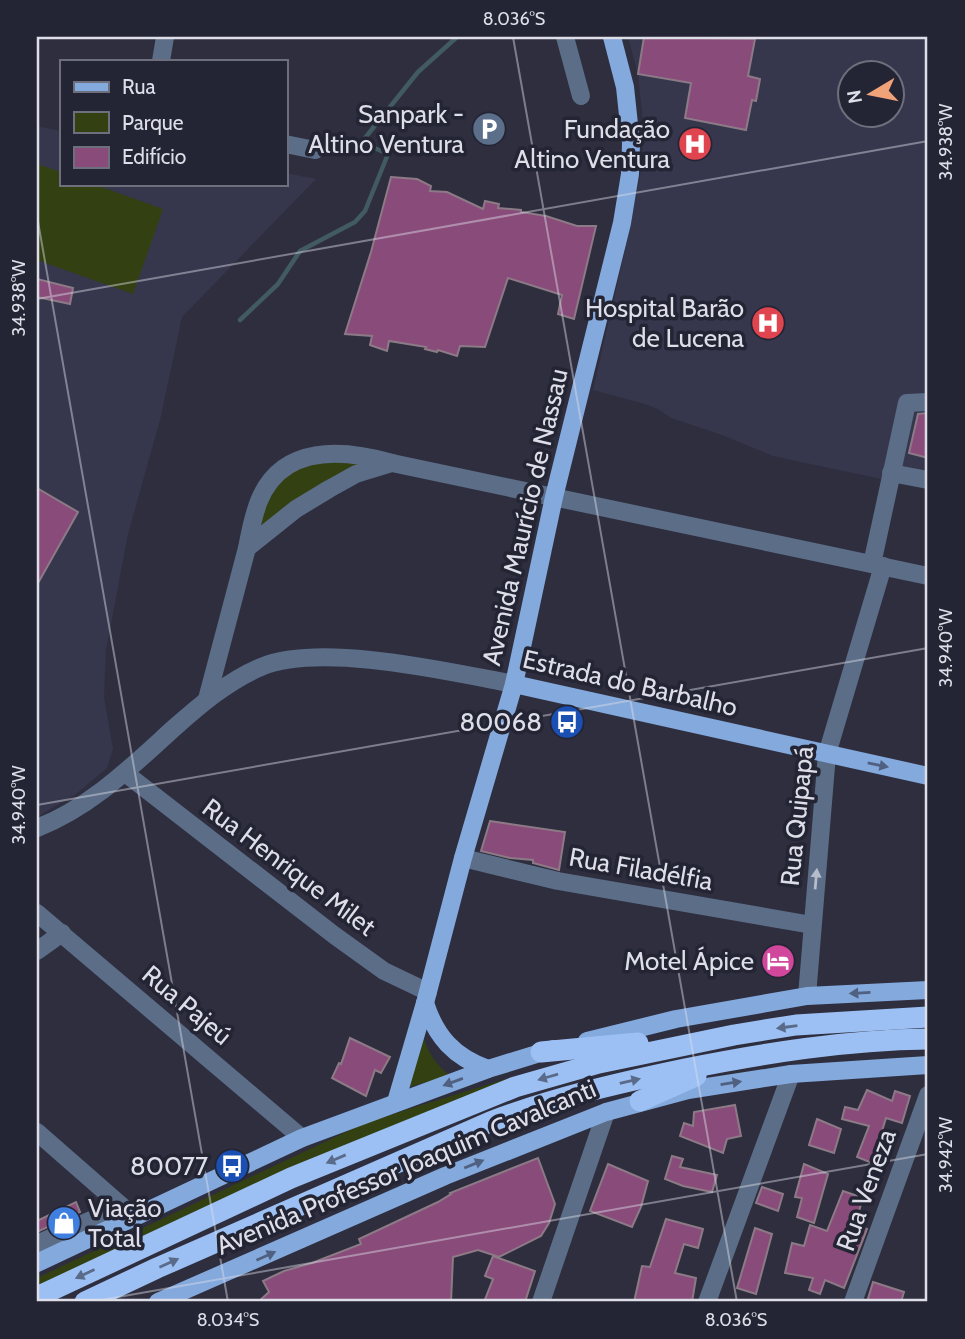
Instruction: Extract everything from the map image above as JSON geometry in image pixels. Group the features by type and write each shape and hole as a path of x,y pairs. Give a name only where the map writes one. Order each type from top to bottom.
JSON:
{"highway":[{"path":"541,1052 734,1035 796,1025 928,1017"},
{"name":"Avenida Professor Joaquim Cavalcanti","path":"37,1297 291,1178 515,1087 599,1063 734,1035"},
{"path":"640,1101 726,1061 876,1040 928,1040"},
{"name":"Avenida Professor Joaquim Cavalcanti","path":"85,1302 489,1122 536,1104 632,1080 726,1061"}],"main road":[{"name":"Avenida Maurício de Nassau","path":"396,1102 514,684 554,497 622,223 629,174 629,118 612,37"},
{"name":"Estrada do Barbalho","path":"514,684 928,776"},
{"name":"Avenida Professor Joaquim Cavalcanti","path":"37,1263 302,1138 541,1052 676,1019 807,996 928,990"},
{"path":"426,997 436,1030 454,1052 470,1063 488,1069"},
{"name":"Avenida Professor Joaquim Cavalcanti","path":"158,1302 445,1176 640,1101 688,1090 791,1074 928,1065"}],"street":[{"path":"161,60 164,37"},
{"path":"565,37 581,96"},
{"path":"287,144 315,150"},
{"name":"Rua Quipapá","path":"807,996 827,754 877,565 891,473 906,403 928,402"},
{"path":"206,699 260,499 270,482 285,468 304,457 322,453 344,453 928,576"},
{"path":"247,548 296,509 328,489 356,474 391,463"},
{"path":"891,473 928,480"},
{"name":"Estrada do Barbalho","path":"37,828 98,795 206,699 262,667 291,659 323,657 416,666 514,684"},
{"name":"Rua Henrique Milet","path":"125,773 334,935 383,971 426,997"},
{"name":"Rua Filadélfia","path":"463,858 558,881 812,925"},
{"name":"Rua Pajeú","path":"37,913 302,1138"},
{"path":"37,951 62,933"},
{"path":"707,1302 791,1074"},
{"name":"Rua Veneza","path":"853,1302 928,1095"},
{"path":"541,1302 606,1112"},
{"path":"37,1132 132,1217"},
{"path":"37,1244 98,1217 132,1217"}],"shaded area":[{"name":"Hospital Barão de Lucena","path":"628,37 928,37 928,489 773,456 671,418 645,404 593,390 642,165 643,122 638,74"},
{"path":"37,126 60,131 60,186 287,186 287,173 316,179 182,317 160,420 128,534 106,650 104,697 113,749 107,768 76,794 37,817"}],"green space":[{"path":"37,164 60,172 60,186 99,186 163,209 133,294 37,260"},
{"path":"346,461 368,466 254,535 254,514 291,468 313,462"},
{"path":"420,1029 435,1061 451,1076 408,1087"},
{"path":"516,1076 37,1287 37,1278 367,1122"}],"building":[{"path":"644,37 755,39 748,76 760,79 756,101 752,100 746,130 685,118 691,83 638,74"},
{"path":"391,177 417,179 431,186 430,191 447,192 483,209 485,201 499,204 498,208 521,210 577,226 596,226 574,319 558,314 562,295 508,278 485,347 460,346 457,356 425,349 426,347 389,341 387,351 370,345 372,336 345,334"},
{"path":"37,279 73,288 70,304 37,297"},
{"path":"928,413 928,458 909,453 918,414"},
{"path":"37,488 78,512 37,585"},
{"path":"490,821 565,832 559,870 533,863 533,860 481,851"},
{"path":"350,1038 390,1057 381,1073 375,1070 366,1096 332,1078 339,1063 341,1064"},
{"path":"867,1090 892,1101 895,1091 910,1096 902,1123 886,1118 879,1141 885,1144 877,1165 857,1157 869,1126 842,1119 845,1107 858,1110"},
{"path":"735,1105 741,1136 727,1139 723,1153 680,1136 684,1123 693,1126 694,1112"},
{"path":"817,1119 841,1129 834,1153 809,1145"},
{"path":"672,1156 683,1159 680,1167 717,1175 712,1192 665,1179"},
{"path":"538,1158 555,1204 549,1223 541,1236 499,1257 478,1250 453,1257 451,1302 258,1302 269,1292 263,1281 361,1244 359,1239 438,1202 450,1193"},
{"path":"608,1164 648,1181 632,1227 590,1211"},
{"path":"804,1164 828,1174 814,1223 797,1217 802,1198 795,1197"},
{"path":"762,1187 783,1194 778,1211 756,1203"},
{"path":"843,1191 863,1198 855,1224 867,1229 844,1288 825,1280 820,1294 809,1290 813,1278 785,1273 792,1243 804,1246 810,1225 827,1231"},
{"path":"76,1202 80,1212 37,1232 37,1221"},
{"path":"666,1219 703,1229 698,1248 684,1244 675,1273 696,1278 692,1302 634,1302 642,1266 650,1267"},
{"path":"755,1228 772,1234 756,1294 737,1288"},
{"path":"493,1256 535,1271 525,1302 484,1302 493,1279 485,1276"},
{"path":"873,1282 904,1292 901,1302 867,1302"}],"waterway":[{"path":"240,320 278,284 300,251 355,222 365,211 388,154 370,146 365,138 418,72 457,37"}],"place":[{"name":"Sanpark - Altino Ventura","path":"489,129"},
{"name":"Fundação Altino Ventura","path":"695,144"},
{"name":"Hospital Barão de Lucena","path":"768,323"},
{"name":"80068","path":"567,722"},
{"name":"Motel Ápice","path":"778,961"},
{"name":"80077","path":"232,1166"},
{"name":"Viação Total","path":"64,1223"}]}
